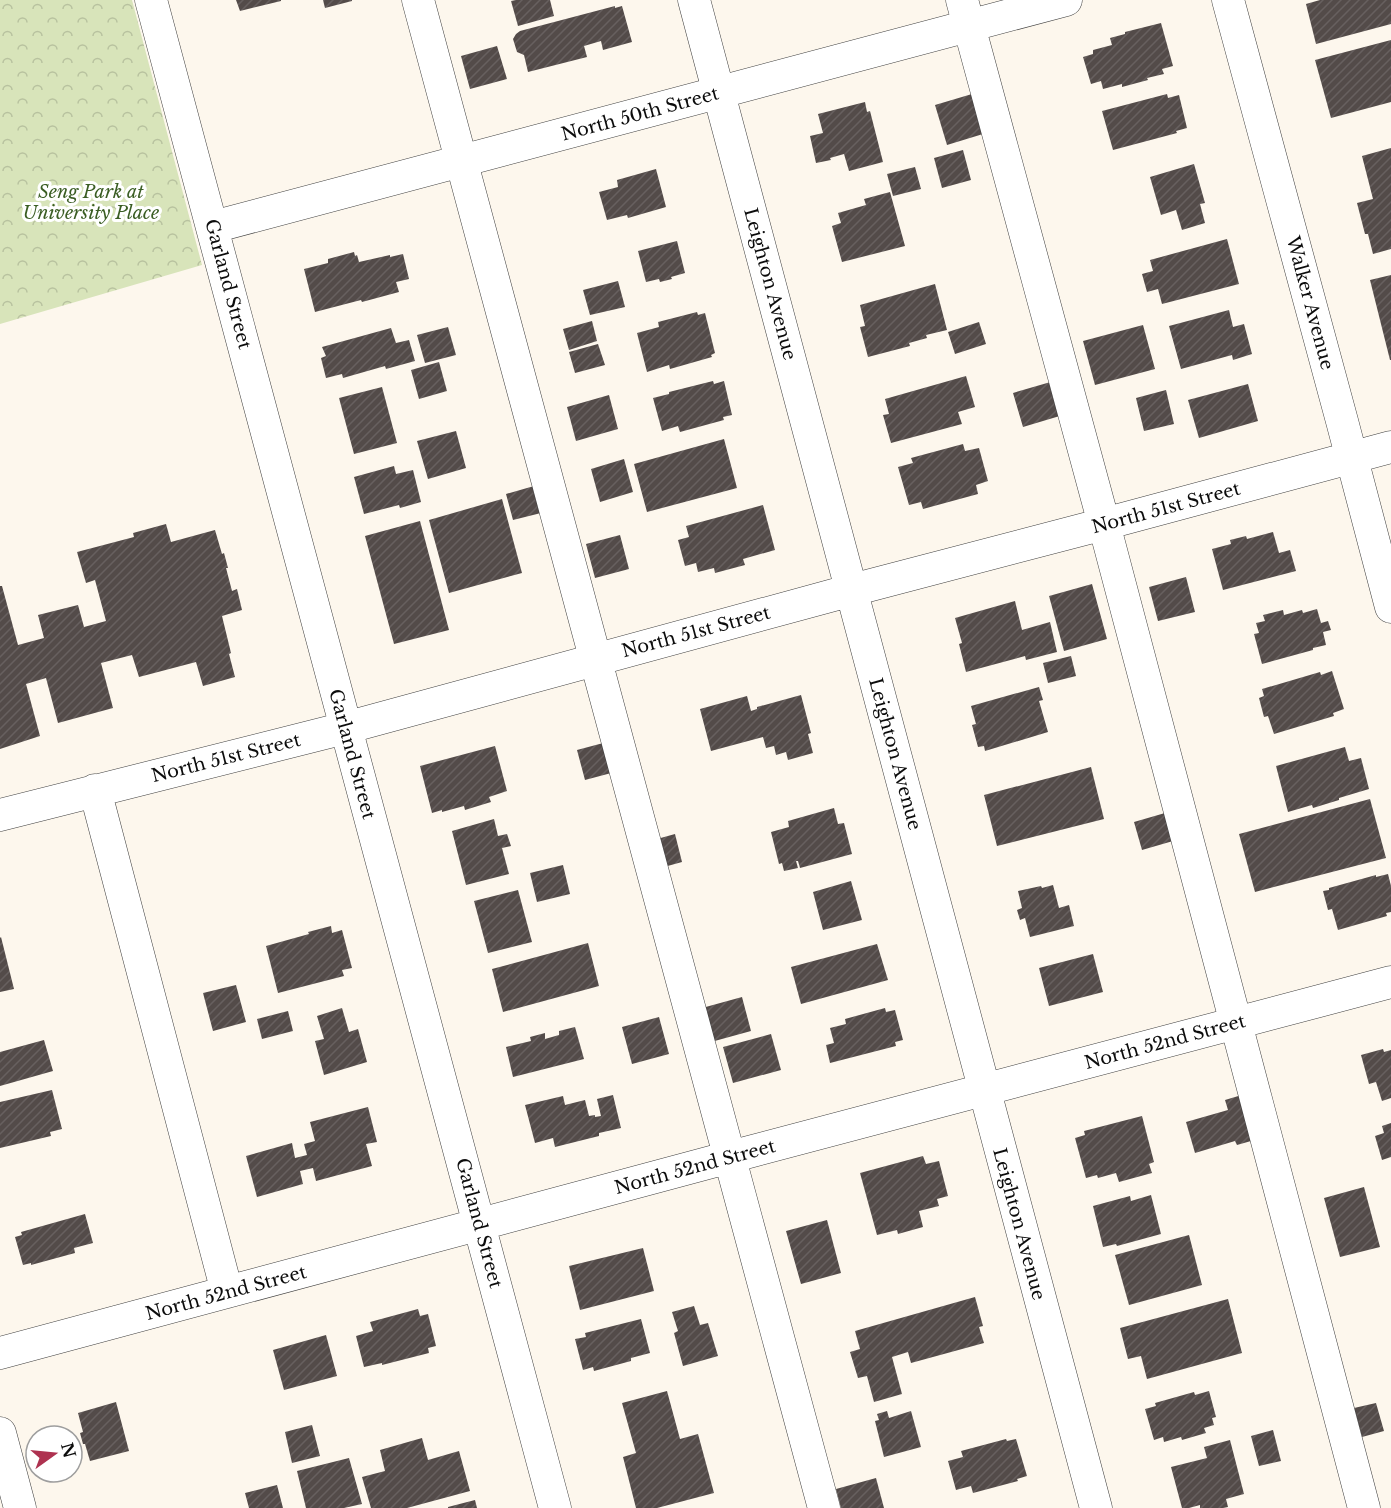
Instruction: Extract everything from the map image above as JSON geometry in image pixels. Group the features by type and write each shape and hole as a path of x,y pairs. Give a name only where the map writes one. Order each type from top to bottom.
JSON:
{"street":[{"name":"Garland Street","path":"151,0 555,1508"},
{"path":"418,0 824,1508"},
{"name":"Leighton Avenue","path":"694,0 1096,1508"},
{"name":"North 50th Street","path":"213,227 719,93 965,13 1066,0"},
{"name":"Walker Avenue","path":"1228,0 1391,607"},
{"path":"965,13 1104,524 1364,1508"},
{"name":"North 51st Street","path":"0,814 345,728 1391,447"},
{"path":"95,790 227,1292"},
{"name":"North 52nd Street","path":"0,1353 1391,982"},
{"path":"0,1433 20,1508"}],"green space":[{"name":"Seng Park at University Place","path":"0,0 132,0 202,265 0,324"}],"building":[{"path":"236,0 281,0 281,1 240,11"},
{"path":"323,0 352,0 352,1 325,8"},
{"path":"550,0 554,16 518,26 511,1"},
{"path":"1320,0 1391,0 1391,24 1316,44 1306,4"},
{"path":"615,6 615,8 622,6 632,42 603,50 601,41 584,46 587,57 528,72 524,55 517,52 513,39 516,34"},
{"path":"1161,23 1173,66 1162,69 1164,74 1122,87 1122,84 1103,89 1101,81 1091,84 1083,57 1093,54 1093,50 1112,45 1110,38"},
{"path":"1391,40 1391,102 1331,118 1315,60"},
{"path":"497,46 507,79 470,89 461,56"},
{"path":"972,94 983,134 947,145 935,105"},
{"path":"1167,94 1168,98 1179,95 1187,128 1176,131 1177,133 1113,150 1102,111"},
{"path":"865,102 867,112 870,111 883,162 849,171 844,154 816,163 810,136 823,133 818,114"},
{"path":"1391,148 1391,249 1373,254 1357,203 1373,199 1362,156"},
{"path":"963,150 971,180 942,188 934,158"},
{"path":"1194,164 1205,203 1200,204 1205,223 1182,230 1176,210 1161,215 1150,177"},
{"path":"915,167 921,189 893,196 887,174"},
{"path":"656,169 666,207 628,218 627,215 607,220 599,192 618,187 617,180"},
{"path":"890,192 905,246 842,262 832,226 841,223 838,213 866,205 864,199"},
{"path":"1227,239 1239,284 1162,304 1158,289 1147,292 1142,274 1153,271 1150,260"},
{"path":"677,241 685,273 660,282 659,279 646,282 638,251"},
{"path":"354,252 359,262 403,254 409,279 396,282 399,292 315,312 304,269 328,263 328,259"},
{"path":"1391,275 1391,360 1390,360 1370,280"},
{"path":"618,281 625,307 590,315 583,290"},
{"path":"935,284 947,330 926,335 927,338 909,343 910,346 868,357 860,327 865,326 860,305"},
{"path":"1229,310 1233,327 1244,324 1252,354 1233,360 1232,355 1181,369 1169,326"},
{"path":"697,312 698,315 705,313 715,353 711,355 712,357 670,369 669,365 647,372 637,333 659,327 658,322"},
{"path":"592,321 597,341 569,350 563,329"},
{"path":"979,322 986,344 955,354 948,332"},
{"path":"1143,325 1155,369 1095,385 1083,341"},
{"path":"448,327 456,355 425,363 417,335"},
{"path":"391,328 396,343 409,340 415,361 386,369 385,366 343,378 342,374 326,378 321,358 326,356 322,347"},
{"path":"598,344 605,365 575,373 569,352"},
{"path":"439,362 447,391 419,399 411,370"},
{"path":"966,376 975,407 958,412 962,424 891,443 883,415 889,414 885,399"},
{"path":"713,381 714,384 724,381 732,415 723,417 724,420 680,432 678,426 662,431 653,398"},
{"path":"1054,381 1063,415 1023,427 1013,393"},
{"path":"1248,384 1258,421 1199,438 1188,400"},
{"path":"382,387 397,443 354,454 339,398"},
{"path":"1166,390 1174,424 1144,431 1136,398"},
{"path":"609,395 618,429 576,441 567,407"},
{"path":"456,431 466,468 428,479 417,441"},
{"path":"724,439 737,488 647,512 634,464"},
{"path":"963,444 965,451 979,448 988,481 976,485 978,494 923,509 921,502 909,505 898,467 913,463 911,458"},
{"path":"624,459 633,492 600,502 591,469"},
{"path":"394,466 396,474 413,470 421,502 364,514 354,477"},
{"path":"534,486 541,513 513,520 506,494"},
{"path":"502,499 522,573 449,593 429,520"},
{"path":"763,505 775,550 743,559 745,565 715,573 714,568 698,572 696,563 685,566 678,540 689,537 686,526"},
{"path":"420,521 449,630 394,644 365,536"},
{"path":"166,524 171,542 215,530 222,554 224,553 232,591 237,589 242,610 222,616 235,677 203,686 196,662 139,677 132,655 101,663 113,708 58,723 46,678 26,684 40,736 0,749 0,586 2,586 18,645 44,638 38,615 78,605 84,627 106,621 95,580 86,583 77,552 134,537 133,533"},
{"path":"1273,532 1279,553 1290,550 1296,571 1223,590 1212,549 1231,544 1230,540 1246,536 1247,539"},
{"path":"620,535 629,569 595,578 586,544"},
{"path":"1186,577 1195,612 1158,621 1149,587"},
{"path":"1092,584 1107,639 1064,651 1049,596"},
{"path":"1015,601 1022,630 1050,622 1057,652 1026,660 1025,656 966,672 959,644 962,643 955,618"},
{"path":"1317,609 1321,623 1328,621 1331,630 1323,632 1326,645 1262,664 1254,634 1259,633 1256,623 1265,621 1263,615 1283,610 1284,615"},
{"path":"1071,656 1076,676 1048,683 1043,663"},
{"path":"1332,671 1344,709 1333,713 1334,716 1274,734 1268,716 1264,717 1259,698 1264,696 1262,689 1320,672 1321,675"},
{"path":"1039,687 1043,700 1039,701 1048,732 985,751 984,746 978,747 972,725 976,724 971,706"},
{"path":"801,695 811,733 808,734 813,753 788,760 786,752 776,755 774,746 766,748 763,737 711,751 700,709 747,696 751,711 757,707"},
{"path":"607,742 615,772 585,780 577,750"},
{"path":"495,746 507,791 489,797 491,802 465,810 464,806 432,813 420,766"},
{"path":"1345,747 1349,761 1361,758 1369,789 1313,808 1312,805 1288,812 1276,766"},
{"path":"1091,767 1104,819 997,846 984,795"},
{"path":"1370,799 1386,858 1255,892 1239,834"},
{"path":"834,808 838,824 844,823 852,854 800,868 796,861 798,868 784,871 782,863 779,864 771,832 789,827 788,821"},
{"path":"1165,813 1173,841 1142,850 1134,822"},
{"path":"494,819 498,836 507,834 511,846 502,848 509,874 466,885 452,831"},
{"path":"675,834 682,862 664,867 657,839"},
{"path":"563,865 570,894 537,902 530,873"},
{"path":"1388,874 1391,886 1391,912 1386,913 1387,916 1338,930 1332,909 1328,910 1323,891 1376,875 1376,877"},
{"path":"851,881 862,920 823,930 813,892"},
{"path":"1053,885 1059,908 1069,905 1074,926 1030,937 1025,918 1020,920 1017,910 1022,908 1018,891"},
{"path":"518,890 532,942 488,953 474,901"},
{"path":"331,926 332,933 342,930 352,968 342,970 344,976 278,993 266,946"},
{"path":"0,938 14,989 0,992"},
{"path":"588,943 599,986 503,1012 492,969"},
{"path":"877,944 888,980 801,1004 791,967"},
{"path":"1093,954 1103,992 1049,1006 1039,968"},
{"path":"236,985 246,1022 213,1031 203,993"},
{"path":"742,997 751,1031 711,1042 702,1008"},
{"path":"342,1008 349,1032 358,1029 367,1062 324,1075 315,1041 324,1039 317,1016"},
{"path":"885,1008 886,1012 895,1010 903,1040 895,1042 896,1046 830,1063 826,1045 834,1043 830,1028 846,1024 845,1019"},
{"path":"288,1011 293,1031 262,1039 257,1019"},
{"path":"659,1017 669,1054 632,1064 622,1027"},
{"path":"575,1027 584,1059 513,1077 506,1047 531,1041 530,1037 545,1033 545,1039 559,1035 559,1031"},
{"path":"771,1034 781,1070 733,1083 723,1047"},
{"path":"44,1040 53,1071 0,1086 0,1052"},
{"path":"1383,1049 1384,1052 1391,1050 1391,1098 1382,1101 1376,1082 1369,1084 1361,1055"},
{"path":"52,1090 62,1129 50,1132 51,1136 0,1148 0,1102"},
{"path":"1245,1094 1258,1139 1237,1145 1235,1141 1195,1153 1186,1122 1228,1110 1225,1100"},
{"path":"613,1095 621,1128 555,1147 553,1138 535,1143 525,1105 563,1096 565,1105 585,1100 589,1116 595,1115 595,1117 601,1116 597,1099"},
{"path":"368,1107 377,1142 366,1144 372,1166 316,1181 313,1168 300,1171 303,1184 257,1197 246,1156 292,1143 295,1158 307,1155 304,1144 315,1141 310,1122"},
{"path":"1142,1116 1154,1162 1149,1164 1152,1173 1119,1182 1116,1173 1098,1178 1097,1175 1086,1178 1075,1138 1085,1135 1084,1131"},
{"path":"1391,1123 1391,1157 1382,1160 1375,1136 1384,1133 1382,1126"},
{"path":"923,1156 926,1164 939,1161 948,1196 937,1199 939,1206 919,1211 923,1227 898,1234 897,1230 877,1235 860,1173"},
{"path":"1364,1187 1380,1247 1340,1257 1324,1198"},
{"path":"1151,1195 1161,1234 1117,1246 1116,1244 1103,1247 1093,1206 1130,1196 1131,1201"},
{"path":"85,1214 93,1243 74,1248 75,1253 23,1265 15,1237 22,1235 21,1232"},
{"path":"827,1220 841,1273 801,1284 786,1231"},
{"path":"1189,1235 1202,1285 1129,1305 1115,1255"},
{"path":"643,1248 654,1291 580,1310 569,1266"},
{"path":"975,1297 983,1326 979,1327 984,1343 911,1363 908,1352 892,1357 902,1394 874,1402 867,1376 858,1378 850,1352 860,1349 855,1331"},
{"path":"1228,1299 1242,1353 1147,1379 1141,1356 1128,1359 1120,1328"},
{"path":"694,1306 700,1325 708,1323 718,1356 683,1366 674,1333 678,1331 672,1312"},
{"path":"418,1309 420,1316 428,1314 436,1346 428,1348 429,1353 382,1365 382,1363 364,1367 356,1336 373,1331 370,1322"},
{"path":"641,1319 650,1353 631,1358 631,1361 594,1371 593,1367 583,1370 575,1339 586,1337 585,1333"},
{"path":"326,1335 337,1376 284,1390 273,1350"},
{"path":"667,1391 680,1439 698,1434 714,1493 657,1508 636,1508 623,1457 636,1453 622,1403"},
{"path":"1209,1391 1216,1417 1212,1418 1214,1425 1204,1428 1206,1433 1182,1440 1181,1437 1164,1442 1163,1437 1154,1440 1145,1409 1156,1406 1155,1403 1194,1392 1195,1395"},
{"path":"116,1402 129,1451 90,1461 84,1444 84,1424 81,1424 78,1413"},
{"path":"1376,1403 1384,1431 1362,1437 1354,1408"},
{"path":"887,1411 889,1418 911,1411 921,1447 884,1457 875,1421 879,1420 877,1414"},
{"path":"312,1425 320,1456 292,1463 285,1432"},
{"path":"1273,1430 1281,1461 1259,1466 1251,1436"},
{"path":"422,1438 428,1460 459,1451 470,1491 407,1508 371,1508 362,1477 385,1471 380,1450"},
{"path":"1006,1439 1007,1441 1016,1439 1027,1476 1017,1479 1018,1481 973,1493 971,1486 956,1490 948,1461 963,1457 961,1451"},
{"path":"1230,1440 1244,1494 1226,1499 1228,1507 1200,1508 1200,1505 1182,1508 1171,1467 1207,1458 1204,1447"},
{"path":"349,1458 362,1504 344,1508 306,1508 297,1471"},
{"path":"876,1478 884,1508 841,1508 836,1489"},
{"path":"277,1485 283,1508 249,1508 245,1493"},
{"path":"475,1500 477,1508 448,1508 448,1507"}]}
